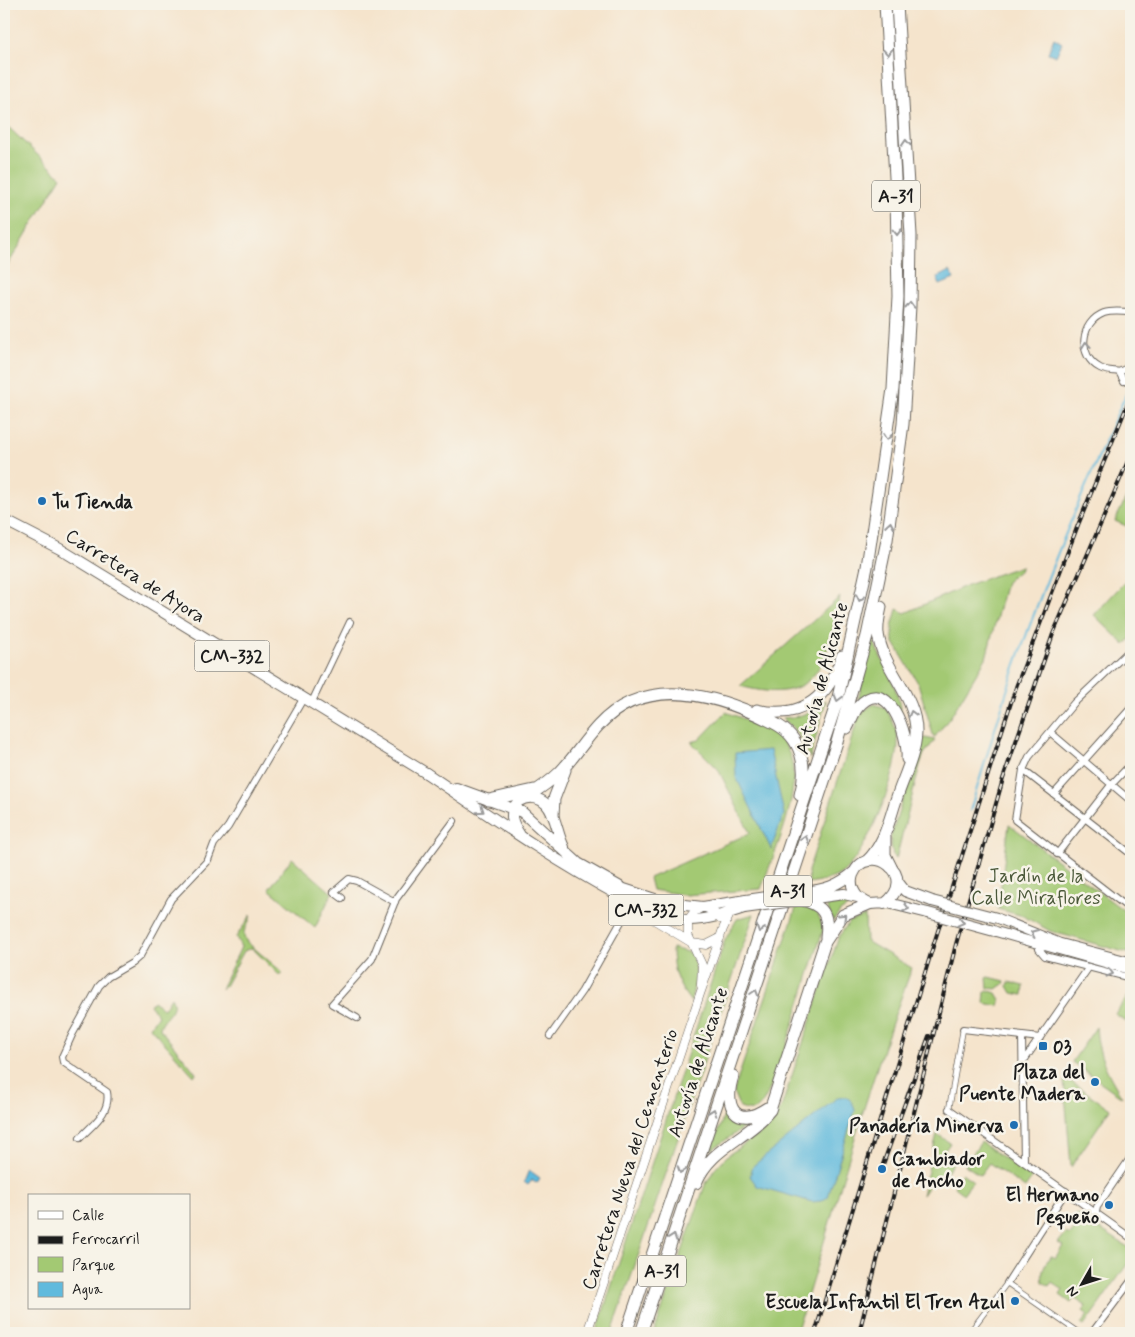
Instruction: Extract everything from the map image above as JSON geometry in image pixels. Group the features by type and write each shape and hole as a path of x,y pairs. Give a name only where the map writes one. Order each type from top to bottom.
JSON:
{"highway":[{"name":"Autovía de Alicante","path":"626,1333 837,702 875,524 893,389 896,348 898,234 885,4"},
{"name":"Autovía de Alicante","path":"641,1333 683,1208 689,1184 740,1040 837,742 867,636 880,573 900,452 910,306 911,235 897,4"},
{"path":"880,573 884,590 877,631 879,642 888,666 912,710 916,732 911,760 886,833 884,849 891,867"},
{"path":"528,796 554,777 607,717 641,697 669,693 691,694 768,713 784,712 805,707 817,699 829,685 852,633"},
{"path":"837,742 858,706 868,700 882,699 894,710 905,734 907,756 904,778"},
{"path":"735,706 780,726 800,750 804,771 794,814 792,833"},
{"path":"553,815 557,790 570,760"},
{"path":"489,800 538,789"},
{"path":"867,861 874,854 886,833"},
{"path":"802,896 813,902 826,916 826,942"},
{"path":"683,1208 705,1165 718,1151 759,1124 771,1106 826,942 843,915 869,904"},
{"path":"740,1040 739,1056 730,1085 730,1105 739,1115 746,1117 758,1114 771,1106"}],"main road":[{"name":"Carretera de Ayora","path":"5,520 60,549 307,702 426,773"},
{"path":"426,773 489,800 514,807 531,817 572,858 601,878 624,889 667,903 703,907 745,904"},
{"path":"426,773 520,836 533,836 544,830 553,815"},
{"path":"520,836 512,819 514,807 528,796 542,800 550,808 560,839 572,858"},
{"name":"CM-332","path":"520,836 607,889 657,914 688,920"},
{"path":"802,896 828,889 838,884 867,861 879,860 891,867 905,892 997,918 1059,943 1131,962"},
{"path":"856,870 852,880 858,897"},
{"path":"884,904 893,894 898,882"},
{"name":"A-31","path":"688,920 718,916 731,912 745,904 802,896 836,894 858,897 869,904"},
{"path":"869,904 884,904 928,913 1131,970"}],"street":[{"path":"1131,312 1112,311 1097,317 1086,330 1084,341 1091,362 1105,370 1119,372 1131,366"},
{"path":"1119,372 1124,381"},
{"path":"80,1138 107,1108 108,1100 107,1092 68,1068 63,1062 62,1057 72,1035 99,986 108,977 140,956 171,899 208,860 214,844 225,833 307,702 350,622"},
{"path":"1130,654 1080,697 1029,757 1023,770 1015,820 1129,908 1131,900"},
{"path":"1054,794 1131,708"},
{"path":"1050,732 1131,801"},
{"path":"1057,854 1111,785 1131,764"},
{"path":"1023,770 1131,854"},
{"path":"357,1018 332,1004 372,959 395,902 454,821"},
{"path":"342,898 334,892 349,879 357,881 395,902"},
{"path":"607,889 692,943 706,945 722,934 718,916 713,911 703,907 694,912 688,920"},
{"name":"Carretera Nueva del Cementerio","path":"588,1333 700,994 731,912"},
{"path":"550,1036 582,991 622,920"},
{"name":"Carretera Nueva del Cementerio","path":"688,920 687,930 702,965 700,994"},
{"path":"1039,945 1039,949 1045,956 1131,978"},
{"path":"1022,1063 1089,968"},
{"path":"1040,1038 963,1029 949,1109 1131,1238"},
{"path":"1022,1036 1024,1162"},
{"path":"1096,1212 1097,1207 1131,1157"},
{"path":"969,1333 1006,1283 1066,1191"},
{"path":"1092,1333 1131,1281"},
{"path":"1006,1283 1079,1333"}],"green space":[{"path":"4,123 61,177 4,271"},
{"path":"1131,488 1131,528 1115,521"},
{"path":"1021,566 1021,569 1006,582 986,658 951,716 934,738 918,683 893,641 892,627 897,609 905,613 970,584"},
{"path":"1131,575 1131,638 1125,645 1094,615"},
{"path":"840,597 830,641 815,674 803,684 787,690 767,691 740,686"},
{"path":"873,639 897,693 901,713 868,695 858,700"},
{"path":"826,700 810,759 799,736 782,718 806,714"},
{"path":"874,704 886,708 898,737 897,755 887,792 870,833 860,852 849,866 836,877 809,883 808,871 858,719 865,710"},
{"path":"726,712 771,732 783,742 791,757 793,775 792,795 781,836 761,889 686,895 652,890 649,878 750,833 718,769 691,742 699,740"},
{"path":"920,737 935,740 924,754 920,765 896,859 893,855 890,839 913,767"},
{"name":"Jardín de la Calle Miraflores","path":"1009,824 1131,916 1131,954 1050,931 1023,916 998,909"},
{"path":"292,858 332,893 315,928 269,889"},
{"path":"835,898 855,902 840,912 833,921 825,902"},
{"path":"807,907 819,916 823,931 793,1026 774,1079 765,1098 758,1108 754,1110 742,1109 734,1094 735,1087 796,908"},
{"path":"754,914 612,1333 596,1333 725,940 737,919"},
{"path":"251,915 244,931 247,942 282,972 282,975 279,975 252,948 244,951 225,986 221,989 241,947 236,937"},
{"path":"865,916 866,941 912,968 865,1104 796,1333 654,1333 705,1185 714,1170 728,1155 768,1128 781,1108 839,936 849,922"},
{"path":"672,948 691,953 694,959 696,977 691,1002 676,977"},
{"path":"987,978 1005,981 1004,984 997,989 988,988"},
{"path":"1009,982 1024,986 1023,995 1012,993 1008,986"},
{"path":"987,990 996,993 1000,1000 999,1006 984,1003"},
{"path":"1129,995 1131,996 1131,1025 1115,1014"},
{"path":"171,997 173,1002 172,1010 163,1021 160,1029 196,1073 194,1076 150,1027 158,1015 150,1005 153,1001 164,1009"},
{"path":"1096,1027 1101,1056 1122,1097 1072,1062"},
{"path":"1066,1078 1110,1109 1071,1167 1064,1081"},
{"path":"727,1108 741,1121 755,1120 711,1150"},
{"path":"937,1134 950,1143 943,1153 954,1161 940,1182 933,1179 922,1195"},
{"path":"981,1142 1032,1178 1025,1188 989,1163 980,1175 965,1165"},
{"path":"962,1173 973,1181 963,1194 954,1187"},
{"path":"1077,1214 1131,1249 1131,1259 1084,1326 1081,1324 1088,1315 1083,1311 1086,1306 1074,1298 1071,1303 1060,1295 1063,1290 1052,1282 1049,1286 1043,1282 1042,1278 1047,1262 1051,1256 1055,1258 1063,1246 1058,1243 1066,1233 1070,1235 1079,1224 1074,1220"}],"water":[{"path":"1054,38 1062,43 1056,56 1048,53"},
{"path":"950,271 954,279 940,285 937,278"},
{"path":"770,750 784,814 771,849 736,777 735,753"},
{"path":"838,1097 849,1099 855,1110 828,1197 821,1201 812,1202 757,1186 750,1176 753,1166"},
{"path":"529,1170 540,1178 537,1183 532,1180 528,1185 524,1182"}],"waterway":[{"path":"970,811 1004,701 1036,608 1082,495 1131,383"}],"railway":[{"path":"815,1333 935,940 1016,687 1078,525 1131,396"},
{"path":"859,1333 956,944 1003,779 1053,634 1131,454"},
{"path":"881,1170 929,1036"}],"place":[{"name":"Tu Tienda","path":"42,501"},
{"name":"03","path":"1043,1046"},
{"name":"Plaza del Puente Madera","path":"1095,1082"},
{"name":"Panadería Minerva","path":"1014,1125"},
{"name":"Cambiador de Ancho","path":"882,1169"},
{"name":"El Hermano Pequeño","path":"1109,1205"},
{"name":"Escuela Infantil El Tren Azul","path":"1015,1301"}]}
